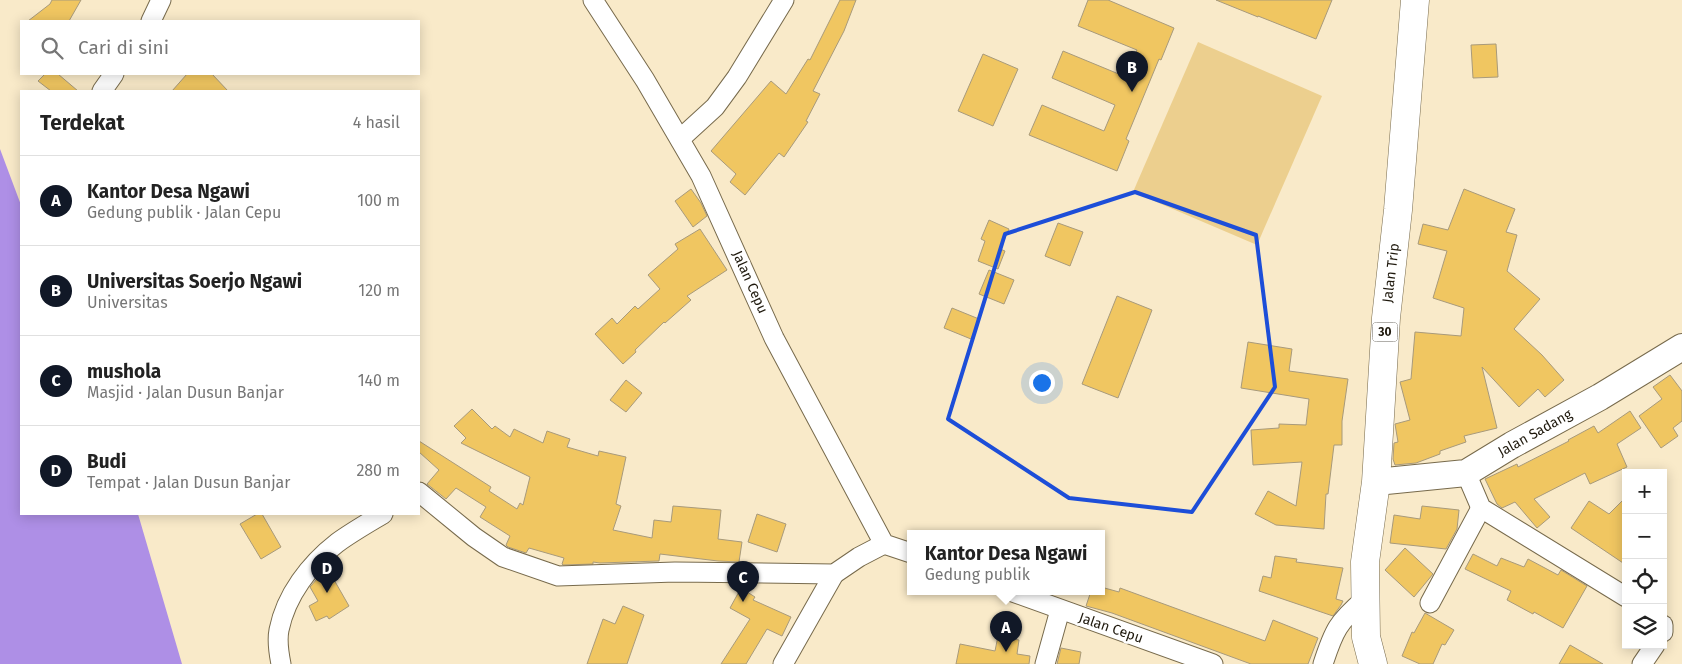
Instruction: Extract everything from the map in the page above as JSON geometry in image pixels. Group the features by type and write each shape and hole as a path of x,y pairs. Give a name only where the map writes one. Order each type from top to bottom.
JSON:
{"highway":[{"name":"Jalan Trip","path":"1373,664 1366,638 1365,562 1376,482 1386,318 1398,210 1415,0"}],"main road":[{"name":"Jalan Sadang","path":"1376,482 1466,473 1512,445 1600,397 1682,347"}],"street":[{"path":"151,20 161,0"},
{"name":"Jalan Cepu","path":"593,0 701,176 774,338 884,544"},
{"path":"680,139 715,106 738,77 784,0"},
{"path":"103,90 113,75"},
{"path":"1466,473 1481,508 1622,595"},
{"path":"420,493 474,538 503,557 558,576 674,572 834,574"},
{"path":"1430,603 1481,508"},
{"path":"281,664 278,632 284,611 294,591 312,566 337,543 381,515"},
{"path":"783,664 834,574 859,557 884,544 907,552"},
{"name":"Jalan Cepu","path":"1021,595 1213,664"},
{"path":"1323,664 1336,628 1365,599"},
{"path":"1045,664 1060,610"},
{"path":"1642,664 1652,649"}],"highlighted area":[{"path":"1135,192 1256,235 1275,387 1192,512 1069,498 948,419 1005,234"}],"shaded area":[{"path":"1198,42 1322,96 1257,245 1133,192"},
{"path":"0,149 20,202 20,515 138,515 182,664 0,664"}],"building":[{"path":"52,0 81,0 70,20 29,20 50,4"},
{"path":"840,0 856,0 844,31 813,91 820,94 806,121 808,122 784,157 779,153 745,195 730,182 736,174 711,151 771,81 786,94 808,59 810,60"},
{"path":"1088,0 1108,0 1174,28 1126,139 1129,141 1117,171 1029,135 1042,105 1104,131 1115,105 1052,78 1063,51 1126,77 1137,50 1078,26"},
{"path":"1216,0 1332,0 1316,39"},
{"path":"1496,44 1498,77 1473,78 1471,45"},
{"path":"983,54 1018,69 993,126 958,111"},
{"path":"44,75 59,75 77,90 50,90 38,81"},
{"path":"186,75 213,75 227,90 173,90"},
{"path":"691,189 707,216 693,227 675,201"},
{"path":"1464,189 1515,209 1506,232 1517,235 1507,271 1540,299 1514,329 1542,355 1564,380 1545,397 1538,389 1519,407 1482,367 1497,428 1464,436 1466,442 1440,451 1440,454 1416,463 1395,465 1393,459 1394,443 1398,442 1395,424 1410,420 1400,382 1411,379 1415,332 1461,336 1464,308 1433,298 1447,251 1418,244 1423,224 1448,230"},
{"path":"989,220 1009,229 1000,249 1005,251 998,269 978,261 985,241 981,239"},
{"path":"1058,223 1083,232 1070,266 1045,256"},
{"path":"700,229 727,270 687,296 691,300 664,322 623,364 595,334 612,318 617,324 635,306 638,309 660,289 648,275 678,249 675,244"},
{"path":"989,270 1014,280 1004,304 979,294"},
{"path":"1117,296 1152,310 1118,398 1082,384"},
{"path":"952,308 979,319 971,339 944,328"},
{"path":"1248,342 1292,349 1289,371 1348,379 1342,421 1342,445 1334,445 1328,494 1326,494 1324,529 1276,525 1255,514 1268,491 1296,506 1302,462 1253,465 1251,430 1279,428 1279,424 1306,425 1309,399 1241,388"},
{"path":"1670,375 1682,391 1682,421 1673,428 1678,436 1661,448 1639,416 1662,399 1653,387"},
{"path":"626,380 642,393 626,412 610,400"},
{"path":"472,409 492,429 495,426 510,437 514,429 543,443 547,431 570,439 567,447 598,456 599,451 626,457 616,504 621,506 613,530 652,538 654,520 671,522 673,506 721,510 718,539 742,542 739,562 660,554 659,561 593,562 593,564 563,565 564,558 529,548 526,553 508,547 506,545 510,536 480,517 486,507 456,488 446,499 427,484 439,470 420,453 420,442 491,487 489,491 517,509 520,503 523,505 530,477 461,443 466,438 454,426"},
{"path":"1630,411 1641,428 1617,444 1627,467 1590,484 1585,473 1534,499 1550,517 1537,528 1515,502 1502,508 1497,504 1485,479 1517,464 1518,467 1594,426 1598,433"},
{"path":"1589,501 1609,514 1622,501 1622,562 1571,528"},
{"path":"1422,506 1459,510 1457,529 1446,549 1390,543 1394,515 1420,519"},
{"path":"757,514 786,524 777,552 748,542"},
{"path":"255,515 263,515 281,547 261,559 240,524"},
{"path":"1405,548 1433,574 1414,597 1385,570"},
{"path":"1473,554 1497,566 1501,558 1524,567 1528,559 1558,575 1561,570 1587,586 1563,628 1507,600 1511,591 1465,569"},
{"path":"1275,556 1297,559 1296,562 1343,568 1336,599 1343,601 1333,616 1259,591 1263,576 1271,578"},
{"path":"329,571 349,606 329,619 327,616 316,621 309,606 318,601 310,587 317,579"},
{"path":"741,588 755,597 753,600 791,617 782,636 767,629 746,664 721,664 750,619 730,608"},
{"path":"1105,588 1119,592 1120,588 1265,641 1273,620 1318,638 1308,664 1251,664 1112,613 1086,606 1090,595 1105,595"},
{"path":"623,606 644,615 627,664 587,664 603,619 615,624"},
{"path":"1425,613 1454,630 1445,645 1442,644 1433,664 1420,664 1402,656 1412,632 1414,633"},
{"path":"998,636 1019,640 1017,654 1030,656 1029,664 956,664 960,644 995,651"},
{"path":"1570,645 1603,664 1559,664"},
{"path":"1061,648 1081,652 1079,664 1057,664"}],"place":[{"name":"Universitas Soerjo Ngawi","path":"1132,92"},
{"name":"Budi","path":"327,593"},
{"name":"mushola","path":"743,602"},
{"name":"Kantor Desa Ngawi","path":"1006,652"}]}
